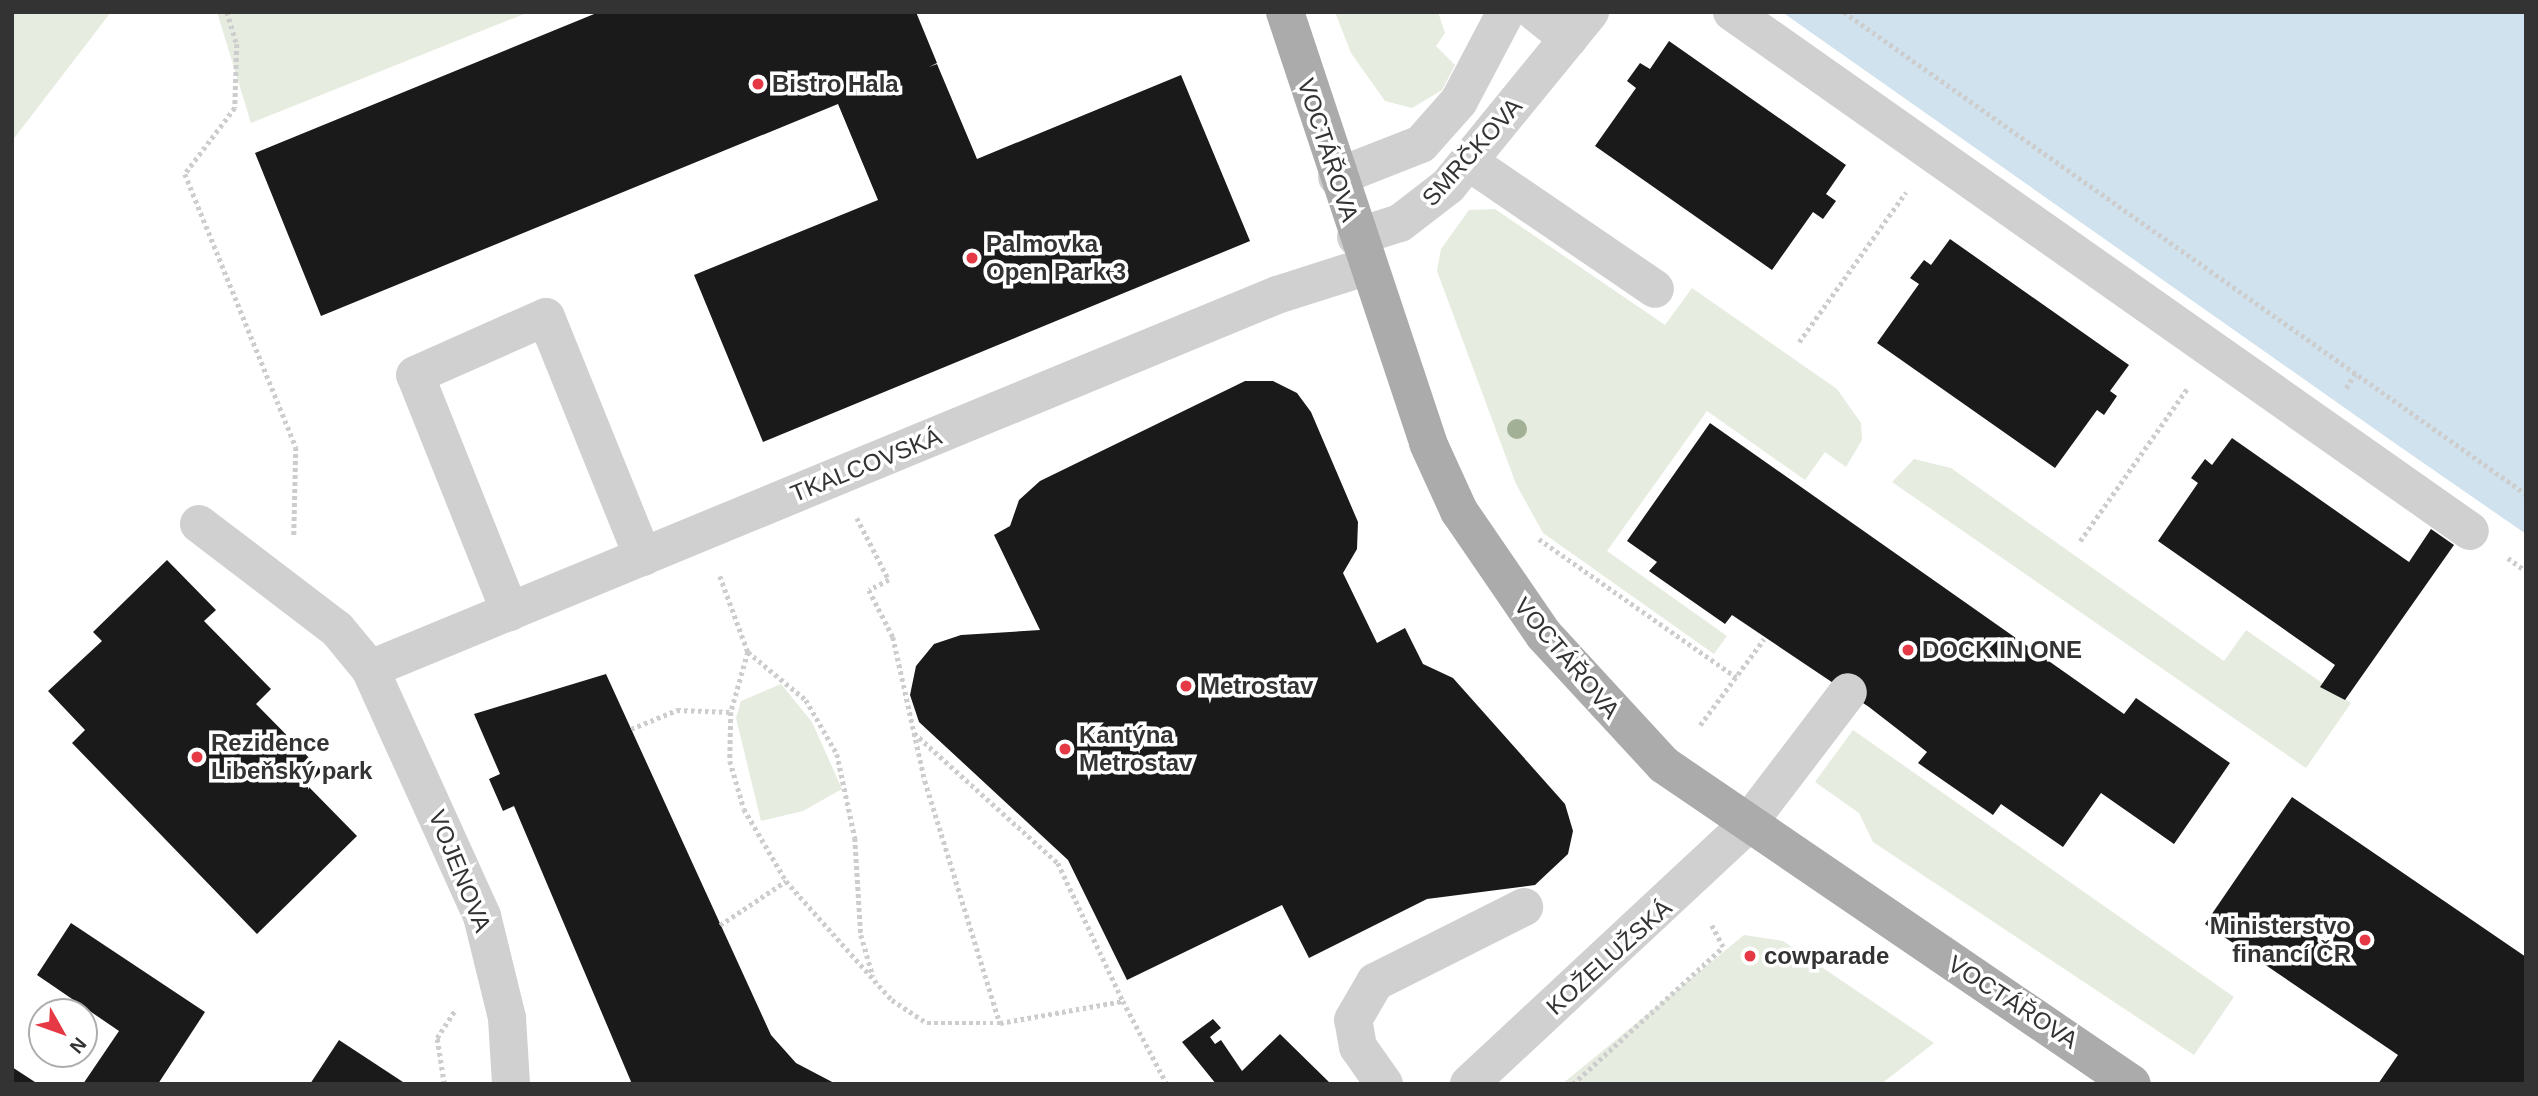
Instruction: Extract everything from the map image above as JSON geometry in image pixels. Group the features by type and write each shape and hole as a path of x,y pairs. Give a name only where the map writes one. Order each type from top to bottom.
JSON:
{"main road":[{"name":"VOCTÁŘOVA","path":"1285,12 1360,252 1428,443 1490,561 1586,687 1664,765 1746,826 2132,1084"}],"street":[{"name":"SMRČKOVA","path":"1337,177 1421,144 1459,101 1506,12"},
{"name":"SMRČKOVA","path":"1360,252 1425,207 1469,162 1580,25 1535,12"},
{"path":"1732,12 2470,531"},
{"path":"1469,162 1655,289"},
{"name":"TKALCOVSKÁ","path":"370,669 1277,295 1360,252"},
{"path":"510,612 415,375 546,317 643,557"},
{"name":"VOJENOVA","path":"199,524 337,629 370,669 482,916 508,1018 511,1084"},
{"name":"KOŽELUŽSKÁ","path":"1469,1084 1746,826 1848,692"},
{"path":"1384,1084 1358,1047 1353,1020 1375,982 1524,907"}],"path":[{"path":"228,12 237,44 235,108 185,174 296,447 294,541"},
{"path":"1843,12 2526,494"},
{"path":"1799,342 1893,209"},
{"path":"2080,541 2173,410"},
{"path":"853,509 889,580 869,590 892,637 914,733 1000,1023"},
{"path":"1538,539 1736,677"},
{"path":"717,569 748,652 806,700 838,754 855,838 861,935 874,978"},
{"path":"1700,725 1764,639"},
{"path":"748,652 731,712 730,761 744,809 786,881 874,978 928,1023 1000,1023 1123,1001"},
{"path":"631,729 677,710 731,712"},
{"path":"914,733 1058,863 1123,1001 1167,1084"},
{"path":"720,925 786,881"},
{"path":"1573,1084 1723,947 1707,919"},
{"path":"444,1084 437,1038 458,1005"}],"shaded area":[{"path":"12,12 111,12 12,141"},
{"path":"217,12 529,12 251,123"},
{"path":"1335,12 1438,12 1445,33 1436,46 1455,65 1442,90 1412,108 1385,101 1351,53"},
{"path":"1495,209 1665,325 1692,288 1837,389 1861,423 1862,440 1846,467 1825,452 1805,480 1707,411 1607,551 1727,636 1714,654 1543,533 1516,484 1437,271 1441,249 1469,210"},
{"path":"1914,459 1951,468 2224,661 2246,630 2351,703 2306,768 1892,482"},
{"path":"781,684 812,722 842,789 803,811 761,821 736,718 741,701"},
{"path":"1853,730 2234,997 2194,1055 1873,842 1859,813 1815,782"},
{"path":"1744,935 1783,941 1934,1043 1881,1084 1562,1084"}],"water":[{"path":"1782,12 2526,12 2526,534 2396,444"}],"building":[{"path":"599,12 916,12 937,63 929,67 937,64 977,159 1181,75 1250,241 763,442 694,275 878,200 838,104 321,316 255,153"},
{"path":"1669,41 1846,165 1826,194 1836,201 1823,219 1813,212 1772,270 1595,146 1636,88 1627,81 1640,63 1650,69"},
{"path":"1950,239 2129,365 2110,391 2117,396 2104,415 2097,410 2055,468 1877,343 1919,284 1910,278 1924,260 1931,265"},
{"name":"Metrostav","path":"1245,381 1273,381 1297,393 1311,412 1358,522 1357,549 1343,573 1377,643 1405,628 1423,664 1453,678 1565,804 1573,831 1568,854 1535,885 1427,899 1309,958 1282,905 1127,980 1068,860 919,722 910,695 916,666 934,644 961,635 1040,630 994,535 1010,526 1019,500 1040,481"},
{"name":"DOCK IN ONE","path":"1710,423 2124,714 2136,698 2230,763 2174,844 2101,793 2063,847 2001,804 1993,815 1918,763 1927,752 1869,707 1732,615 1725,624 1649,571 1657,562 1627,541"},
{"path":"2232,438 2409,562 2431,529 2454,545 2345,700 2320,687 2335,665 2158,541 2198,483 2191,478 2205,459 2212,465"},
{"name":"Rezidence Libeňský park","path":"167,560 216,610 204,621 271,689 256,704 322,771 307,785 357,836 257,934 72,743 85,730 48,691 102,641 93,632"},
{"path":"606,674 771,1035 796,1063 836,1084 632,1084 514,806 503,811 489,779 500,774 474,714"},
{"name":"Ministerstvo financí ČR","path":"2292,797 2526,957 2526,1084 2378,1084 2398,1055 2205,924"},
{"path":"71,923 205,1012 158,1084 83,1084 94,1068 98,1068 98,1062 119,1031 98,1017 98,998 71,998 37,975"},
{"path":"1213,1019 1221,1028 1210,1037 1215,1044 1221,1040 1242,1071 1280,1034 1331,1084 1216,1084 1182,1042"},
{"path":"339,1040 406,1084 310,1084"},
{"path":"12,1067 38,1084 12,1084"}],"place":[{"name":"Bistro Hala","path":"758,84"},
{"name":"Palmovka Open Park 3","path":"972,258"},
{"name":"DOCK IN ONE","path":"1908,650"},
{"name":"Metrostav","path":"1186,686"},
{"name":"Kantýna Metrostav","path":"1065,749"},
{"name":"Rezidence Libeňský park","path":"197,757"},
{"name":"Ministerstvo financí ČR","path":"2365,940"},
{"name":"cowparade","path":"1750,956"}]}
